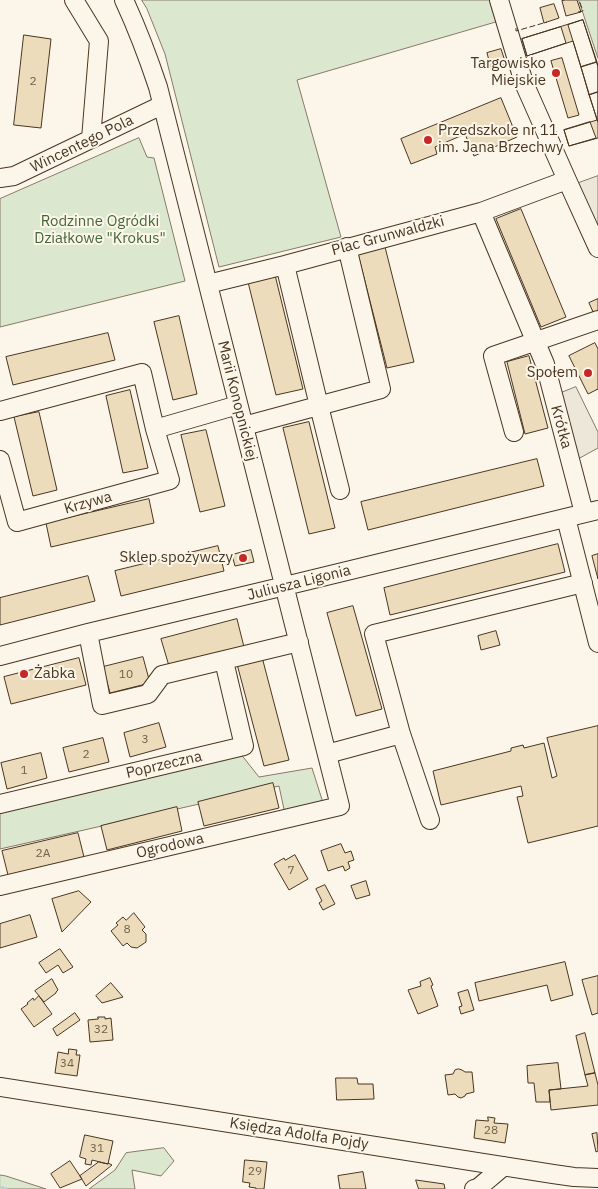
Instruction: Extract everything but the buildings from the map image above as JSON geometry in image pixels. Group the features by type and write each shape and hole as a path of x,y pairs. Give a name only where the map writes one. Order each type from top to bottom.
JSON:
{"street":[{"path":"74,0 100,41 91,139"},
{"name":"Marii Konopnickiej","path":"124,0 140,34 162,105 340,806"},
{"path":"499,0 524,83 598,248"},
{"name":"Wincentego Pola","path":"0,178 14,176 162,105"},
{"name":"Plac Grunwaldzki","path":"208,284 481,212 567,180"},
{"name":"Krótka","path":"481,212 545,364 591,512"},
{"path":"244,426 381,389 347,247"},
{"path":"285,265 340,490"},
{"path":"514,432 493,356 598,320"},
{"path":"0,411 142,374 155,429 238,405"},
{"name":"Krzywa","path":"0,460 17,522 170,480 155,429"},
{"name":"Juliusza Ligonia","path":"0,656 88,633 591,512"},
{"path":"566,518 598,643"},
{"path":"430,820 401,734 374,634 583,583"},
{"path":"88,633 102,706 148,694 162,675 299,642"},
{"name":"Poprzeczna","path":"0,804 244,746 224,661"},
{"path":"327,754 401,734"},
{"name":"Ogrodowa","path":"0,886 340,806"},
{"name":"Księdza Adolfa Pojdy","path":"0,1087 504,1166 592,1182"},
{"path":"474,1189 478,1188 504,1166"}],"green space":[{"path":"142,0 492,0 499,21 297,80 341,237 219,267 165,54"},
{"path":"579,0 598,0 598,58"},
{"name":"Rodzinne Ogródki Działkowe \"Krokus\"","path":"139,138 147,157 154,158 185,281 0,327 0,199"},
{"path":"240,753 259,777 312,768 324,806 285,814 279,786 0,849 0,810"},
{"path":"164,1148 174,1161 161,1176 132,1170 135,1189 89,1189 115,1170 126,1153"},
{"path":"0,1175 6,1176 46,1189 0,1189"}],"shaded area":[{"path":"598,176 598,232 576,184"},
{"path":"576,387 598,432 598,448 578,459 561,393"}],"waterway":[{"path":"0,1188 5,1189"}],"fence":[{"path":"578,12 583,11 579,0"},
{"path":"516,28 516,31 547,22"}],"place":[{"name":"Targowisko Miejskie","path":"556,73"},
{"name":"Przedszkole nr 11 im. Jana Brzechwy","path":"428,140"},
{"name":"Społem","path":"588,373"},
{"name":"Sklep spożywczy","path":"243,558"},
{"name":"Żabka","path":"24,674"}]}
